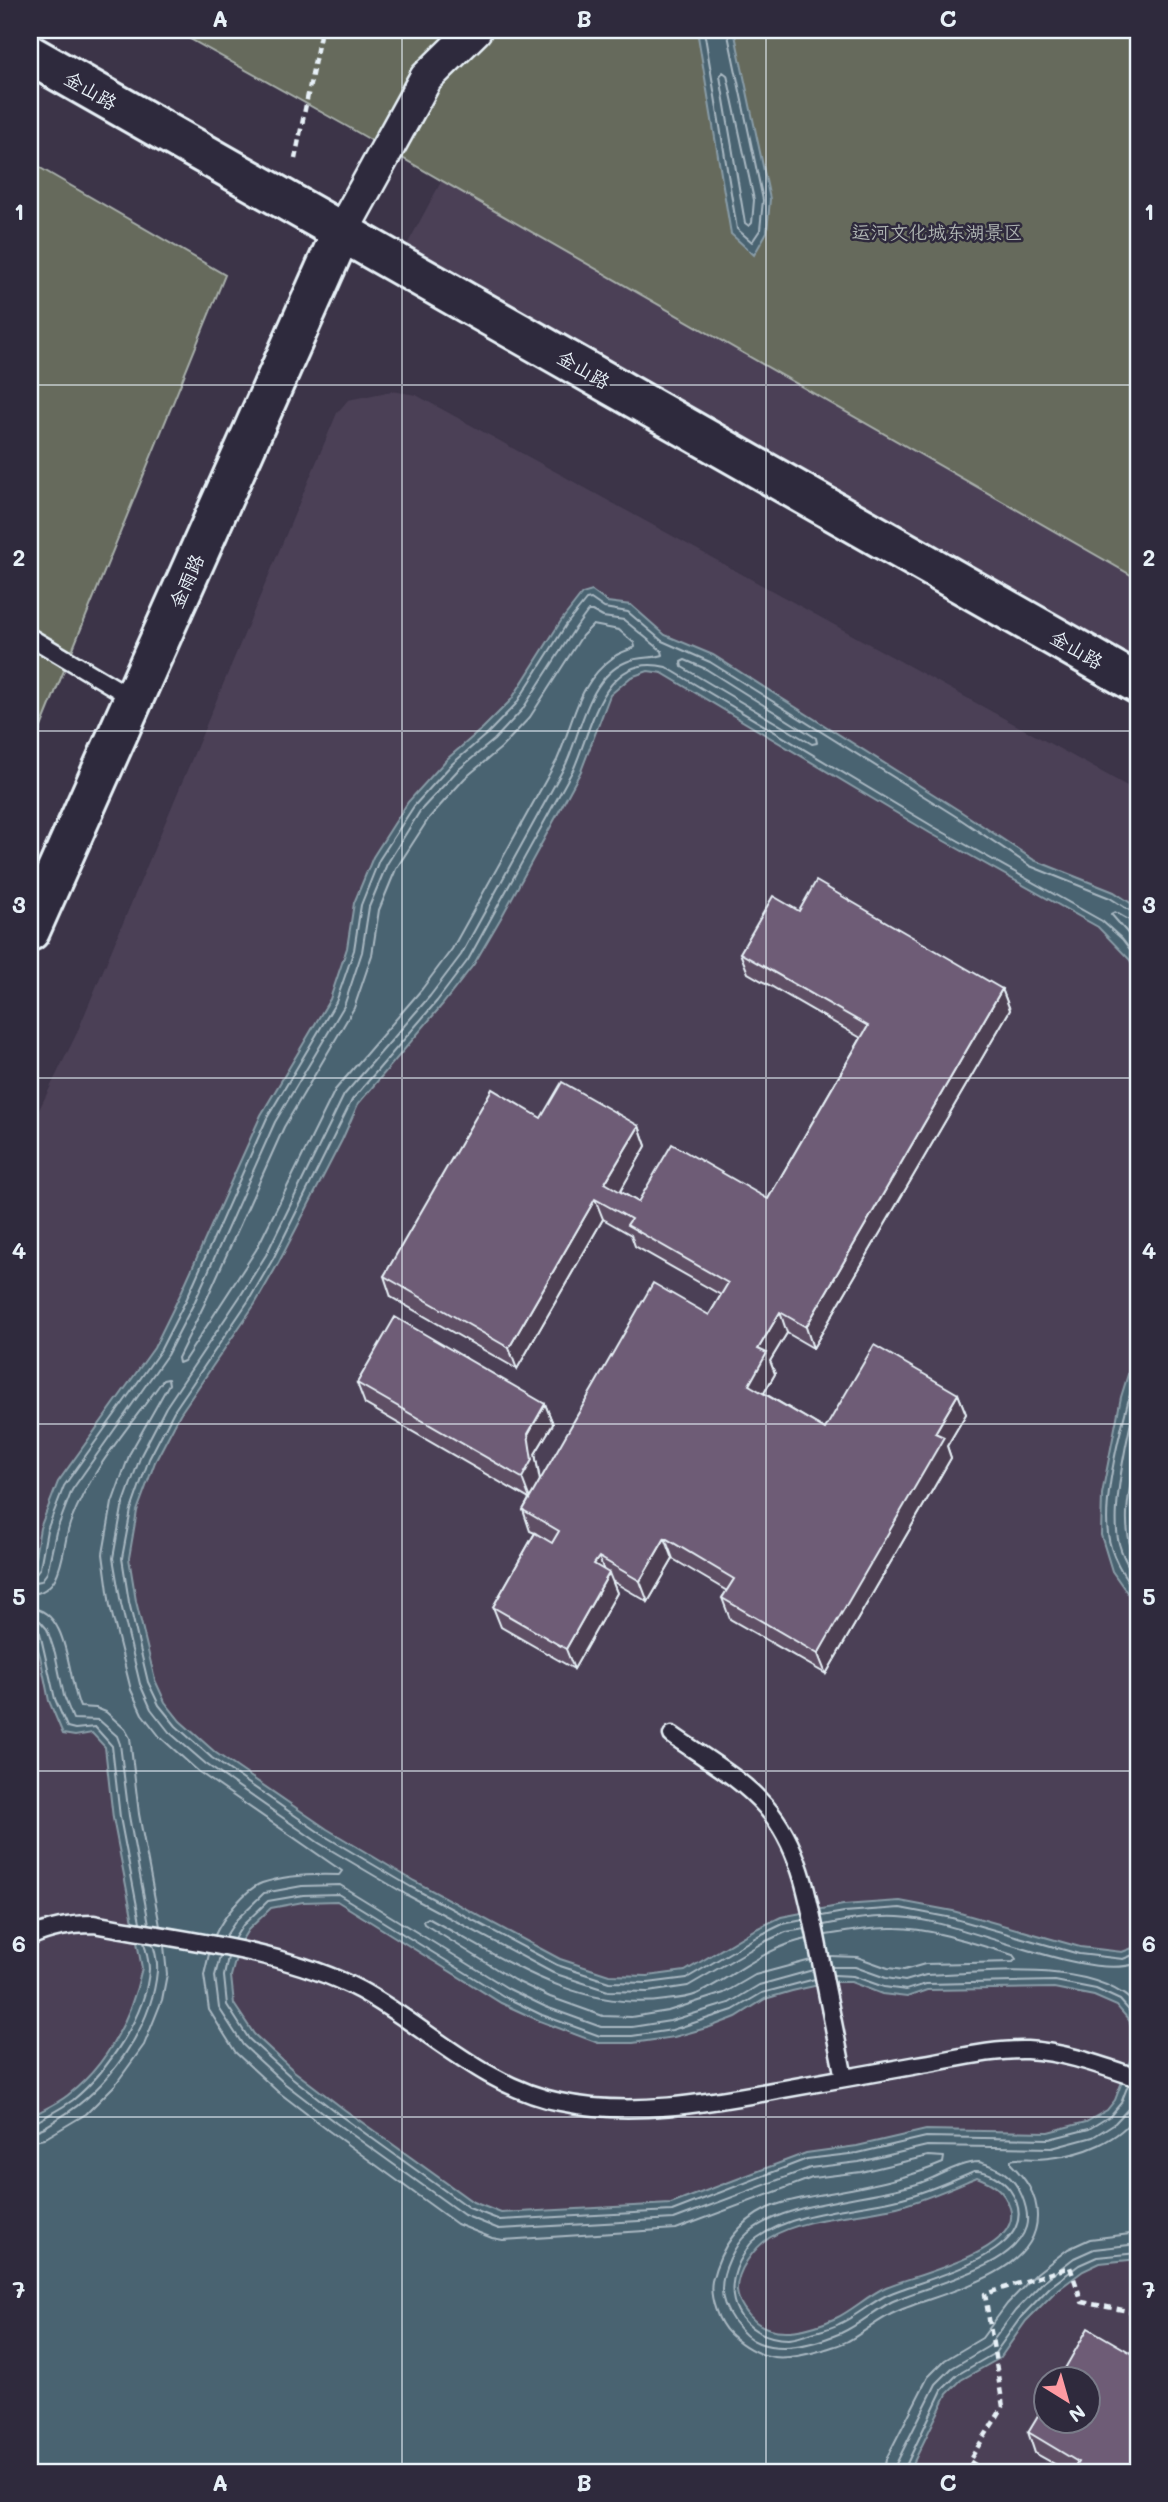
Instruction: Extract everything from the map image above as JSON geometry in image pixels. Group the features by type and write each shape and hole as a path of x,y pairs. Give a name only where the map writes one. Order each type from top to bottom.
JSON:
{"street":[{"path":"342,231 426,78 475,30"},
{"name":"金山路","path":"30,55 1138,684"},
{"name":"金雨路","path":"30,931 342,231"}],"lane":[{"path":"30,637 134,699"},
{"path":"672,1735 764,1804 781,1826 795,1855 808,1895 844,2078"},
{"path":"30,1937 46,1929 70,1924 94,1924 265,1956 326,1975 359,1990 409,2020 476,2067 521,2090 558,2102 596,2107 688,2106 1002,2050 1060,2054 1138,2078"}],"path":[{"path":"287,201 321,30"},
{"path":"986,2472 970,2461 1003,2407 985,2294 1070,2267 1082,2302 1138,2313"}],"shaded area":[{"path":"442,180 1138,579 1138,662 406,247"},
{"path":"392,391 416,395 1138,792 1138,2472 30,2472 30,1128 76,1035 337,413 348,400"}],"green space":[{"name":"运河文化城东湖景区","path":"174,30 1138,30 1138,579 348,127"},
{"path":"30,162 225,275 30,754"}],"water":[{"path":"697,30 734,30 770,199 767,232 754,255 731,234"},
{"path":"592,591 607,602 631,605 665,635 713,655 1034,860 1114,892 1138,908 1138,975 1130,960 1098,927 930,833 662,673 648,671 631,677 610,695 581,771 474,964 358,1104 279,1262 255,1304 180,1414 155,1462 137,1511 129,1558 136,1601 155,1680 165,1702 180,1721 216,1753 327,1829 414,1881 560,1959 609,1975 648,1976 685,1971 781,1917 843,1905 900,1901 953,1911 1080,1947 1122,1952 1138,1946 1138,2259 1100,2263 1083,2271 1055,2292 1026,2321 1000,2358 961,2380 947,2394 909,2472 30,2472 30,2117 68,2095 95,2069 124,2022 142,1968 113,1818 105,1747 92,1733 75,1736 63,1734 49,1701 40,1656 31,1629 30,1585 40,1528 58,1482 154,1348 261,1115 330,999 347,948 354,903 373,857 408,802 447,759 511,700 561,621 582,594","holes":["337,1901 501,2003 598,2043 633,2043 674,2037 736,2017 765,1999 832,1982 851,1982 882,1994 907,1997 927,1990 1054,1988 1094,1996 1117,2006 1129,2020 1135,2036 1131,2058 1115,2100 1107,2110 1086,2122 1048,2132 926,2130 857,2146 806,2153 671,2204 501,2213 473,2202 294,2071 254,2034 234,2004 231,1976 240,1943 248,1930 271,1908 303,1902","977,2177 998,2188 1010,2208 1010,2223 1000,2237 984,2249 941,2268 886,2287 836,2318 806,2329 785,2331 765,2327 756,2322 741,2304 737,2291 739,2276 752,2254 769,2238 815,2221 907,2204"]},
{"path":"1138,1342 1138,1608 1112,1571 1101,1535 1102,1494 1121,1397"}],"building":[{"path":"816,881 1002,989 806,1327 780,1312 758,1349 767,1353 749,1385 825,1429 874,1345 958,1394 935,1433 944,1437 818,1654 722,1598 734,1579 665,1538 640,1581 599,1557 594,1564 609,1573 566,1649 493,1607 535,1533 552,1543 559,1531 523,1510 653,1283 709,1315 728,1283 627,1225 631,1219 595,1199 509,1348 384,1276 492,1089 541,1118 562,1082 639,1126 605,1183 638,1202 672,1144 768,1199 868,1026 740,953 773,896 799,911"},
{"path":"395,1317 545,1404 528,1434 532,1460 522,1478 357,1383"},
{"path":"1088,2328 1138,2357 1138,2472 1072,2472 1078,2462 1035,2436 1102,2436 1102,2366 1066,2366"}]}
